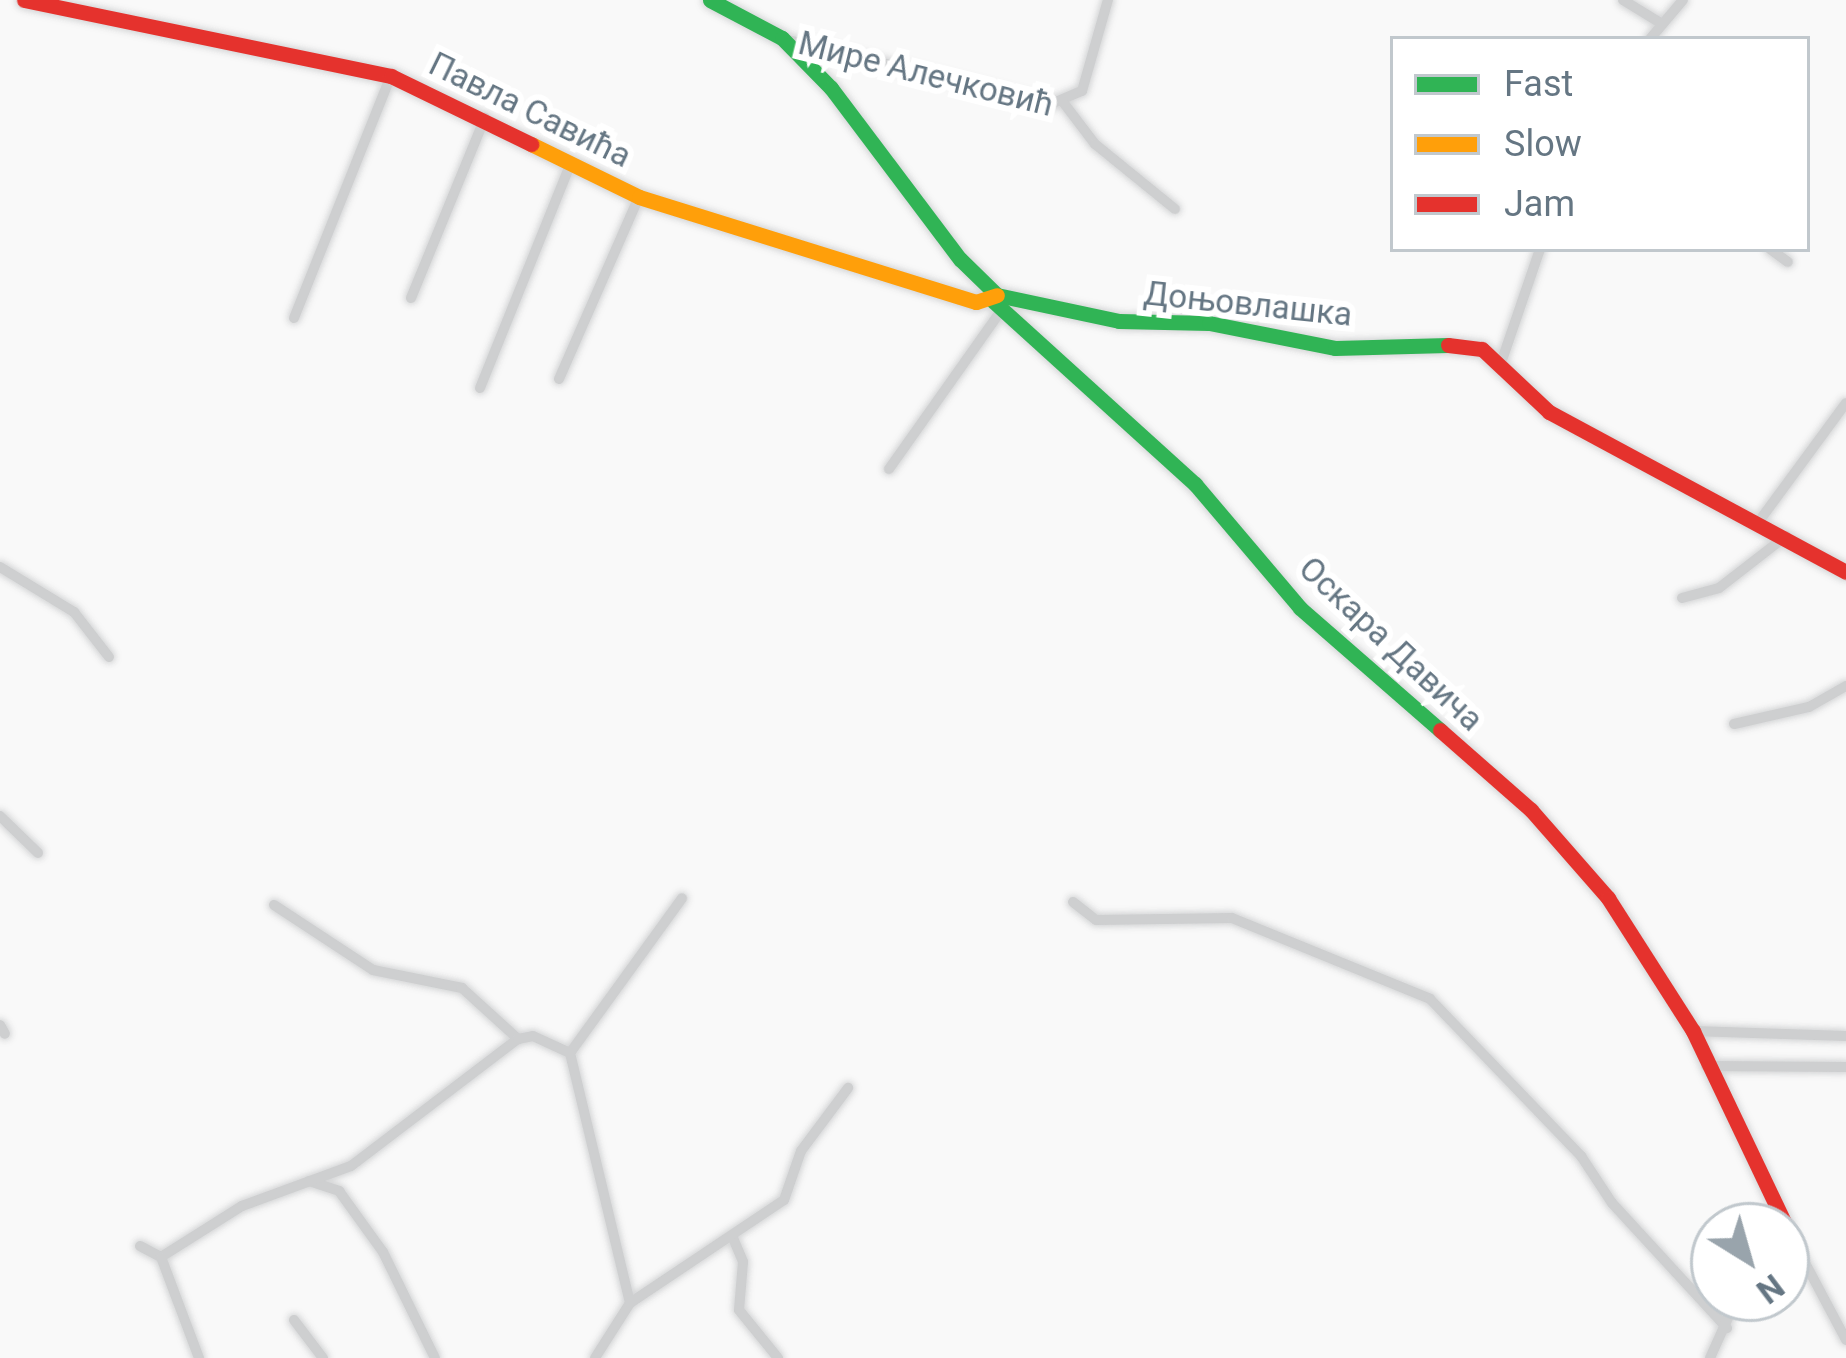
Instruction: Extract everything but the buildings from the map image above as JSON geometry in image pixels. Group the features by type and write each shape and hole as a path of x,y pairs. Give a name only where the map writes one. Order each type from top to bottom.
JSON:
{"street":[{"name":"Павла Савића","path":"24,0 391,76 639,197 806,254 996,303"},
{"path":"710,0 782,38 996,303 889,470"},
{"path":"1063,102 1082,91 1108,0"},
{"path":"1623,0 1662,24"},
{"path":"1652,36 1682,0"},
{"name":"Мире Алечковић","path":"782,38 1063,102 1095,144 1175,209"},
{"path":"294,318 391,76"},
{"path":"411,298 485,118"},
{"path":"480,388 571,163"},
{"path":"559,380 639,197"},
{"path":"1500,366 1539,252"},
{"path":"1774,252 1788,262"},
{"name":"Доњовлашка","path":"996,303 1119,322 1209,323 1335,348 1463,343 1500,366 1550,412 1760,520 1846,572"},
{"name":"Оскара Давича","path":"996,303 1196,484 1300,608 1531,810 1608,898 1693,1031 1773,1202"},
{"path":"1760,520 1846,403"},
{"path":"1682,598 1751,569 1786,536"},
{"path":"0,567 74,612 110,657"},
{"path":"1734,724 1810,707 1846,686"},
{"path":"0,816 38,853"},
{"path":"630,1303 570,1053 682,898"},
{"path":"1073,902 1096,920 1232,918 1430,999 1581,1156 1612,1203 1727,1328"},
{"path":"274,904 373,970 462,988 518,1039"},
{"path":"1693,1031 1846,1036"},
{"path":"161,1256 242,1206 351,1166 518,1039 533,1036 570,1053"},
{"path":"1706,1066 1846,1067"},
{"path":"595,1358 630,1303 734,1238 784,1199 801,1151 848,1088"},
{"path":"306,1180 339,1191 383,1252 435,1358"},
{"path":"734,1238 743,1262 739,1310 778,1358"},
{"path":"140,1246 161,1256 199,1358"},
{"path":"1810,1273 1846,1340"},
{"path":"293,1320 323,1358"},
{"path":"1710,1358 1729,1322"}],"traffic: fast":[{"path":"710,0 782,38 831,88 960,259 997,295 1119,321 1209,323 1335,348 1448,345"},
{"path":"993,301 1195,484 1300,608 1440,730"}],"traffic: slow":[{"path":"531,144 639,197 976,302 997,295"}],"traffic: jam":[{"path":"24,0 391,76 531,144"},
{"path":"1448,345 1482,349 1549,412 1846,572"},
{"path":"1440,730 1531,810 1608,898 1693,1031 1775,1202"}]}
